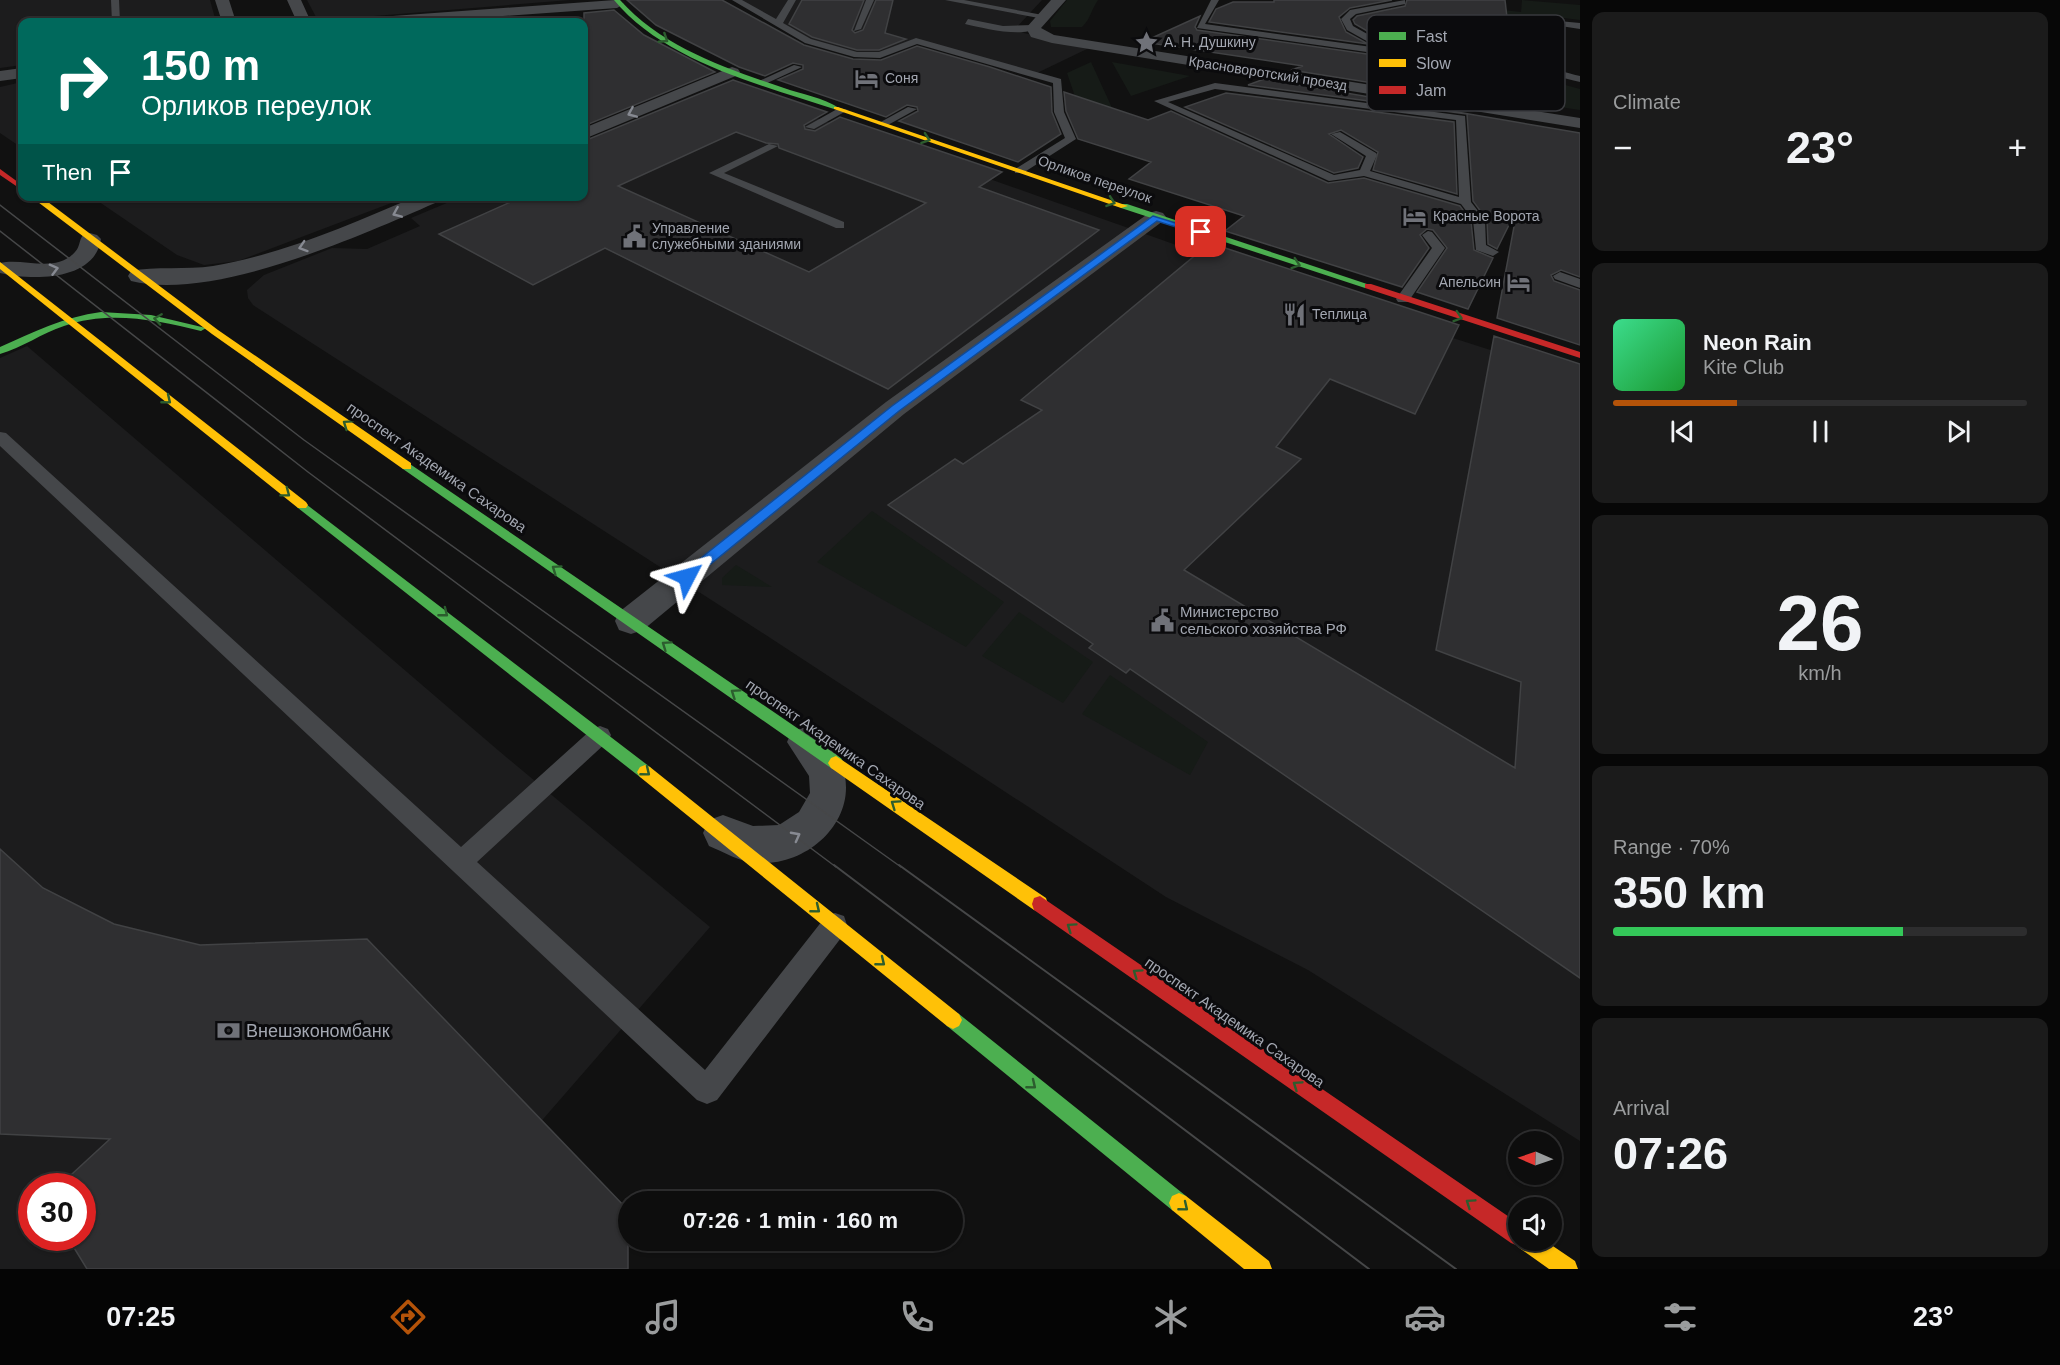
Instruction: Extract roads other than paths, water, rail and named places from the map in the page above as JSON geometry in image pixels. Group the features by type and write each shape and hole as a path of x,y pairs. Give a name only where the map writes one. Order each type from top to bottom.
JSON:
{"main road":[{"name":"Орликов переулок","path":"617,2 637,21 679,48 732,72 1156,218 1580,355"},
{"path":"0,171 18,185"},
{"name":"проспект Академика Сахарова","path":"41,201 215,332 1508,1229"},
{"path":"2,267 240,458 398,577 722,832 1261,1269"},
{"path":"0,351 68,321 106,315 181,323 215,332"},
{"path":"1541,1251 1567,1269"}],"street":[{"path":"222,0 228,18"},
{"path":"294,0 302,18"},
{"path":"1038,22 1059,0"},
{"path":"415,18 617,2"},
{"name":"Красноворотский проезд","path":"1038,22 1036,34 1052,39 1230,67 1367,83"},
{"path":"588,132 732,72"},
{"path":"0,76 18,74"},
{"name":"Красноворотский проезд","path":"1519,111 1580,123"},
{"path":"138,276 182,278 267,258 359,229 423,201"},
{"path":"631,621 896,408 1156,218"},
{"path":"2,267 35,273 63,267 89,250 90,239"},
{"path":"722,832 738,840 757,845 776,844 795,838 811,827 824,812 829,796 829,779 815,750 801,739"}],"lane":[{"path":"115,0 116,18"},
{"path":"736,0 826,49 857,56 880,55 916,42 1058,81 1059,112 1071,139 1019,171"},
{"path":"778,24 792,0"},
{"path":"857,29 870,0"},
{"path":"949,0 1038,22"},
{"path":"1215,0 1200,26 1367,52"},
{"path":"1390,0 1402,1"},
{"path":"1367,39 1350,28 1345,19 1353,12 1402,1"},
{"path":"968,22 1003,29 1038,22"},
{"path":"1565,24 1580,26"},
{"path":"755,80 784,63"},
{"path":"755,80 798,67"},
{"path":"1215,86 1230,67"},
{"path":"1565,75 1580,79"},
{"path":"1367,106 1215,86 1160,101 1333,179 1364,173 1465,202"},
{"path":"882,124 912,109"},
{"path":"810,127 843,110"},
{"path":"1407,111 1461,118 1465,202 1479,220 1480,247 1493,252"},
{"path":"1336,134 1372,155 1364,173"},
{"path":"773,146 715,173 840,225"},
{"path":"1403,299 1439,248 1428,235"},
{"path":"1560,276 1580,284"},
{"path":"0,436 707,1090 836,925"},
{"path":"461,862 600,735"}],"tram line":[{"path":"0,205 304,440 901,867"},
{"path":"0,231 308,472 836,867"},
{"path":"834,865 1369,1269"},
{"path":"899,865 1456,1269"}],"place":[{"name":"А. Н. Душкину","path":"1146,42"},
{"name":"Соня","path":"867,78"},
{"name":"Красные Ворота","path":"1415,216"},
{"name":"Управление служебными зданиями","path":"634,236"},
{"name":"Апельсин","path":"1519,282"},
{"name":"Теплица","path":"1294,314"},
{"name":"Министерство сельского хозяйства РФ","path":"1162,620"},
{"name":"Внешэкономбанк","path":"228,1031"}]}
